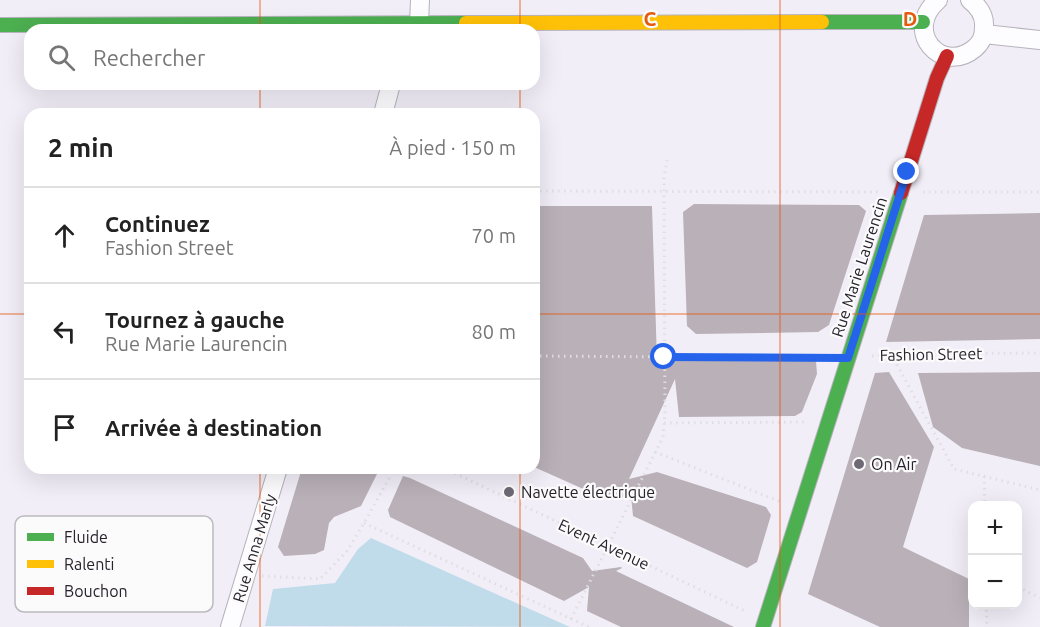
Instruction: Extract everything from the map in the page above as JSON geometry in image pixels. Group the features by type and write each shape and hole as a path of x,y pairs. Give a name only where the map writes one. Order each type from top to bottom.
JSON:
{"street":[{"path":"416,24 420,0"},
{"path":"938,0 930,7 924,22 924,33 937,52 957,57 968,54 980,44 984,34 985,20 981,10 970,0"},
{"path":"540,26 924,22"},
{"path":"0,25 24,25"},
{"path":"984,34 1040,40"},
{"name":"Rue Marie Laurencin","path":"764,624 937,78 947,56"},
{"path":"385,108 389,90"},
{"name":"Rue Anna Marly","path":"230,627 276,474"}],"path":[{"path":"571,618 663,437 666,160"},
{"path":"540,192 1040,192"},
{"name":"Fashion Street","path":"540,356 848,358 891,354 1040,352"},
{"path":"891,354 954,469 1040,490"},
{"path":"664,423 828,422"},
{"path":"655,453 800,509"},
{"path":"245,576 320,579 347,551 392,474"},
{"name":"Event Avenue","path":"457,474 764,624"},
{"path":"984,476 985,501"},
{"path":"364,523 589,627"},
{"path":"1022,589 1040,598"},
{"path":"986,609 987,627"}],"water":[{"path":"371,538 570,627 265,626 273,589 335,583 358,549"}],"building":[{"path":"694,204 859,205 866,211 829,325 818,332 696,334 687,326 683,212"},
{"path":"540,206 652,206 657,360 816,361 817,374 802,412 795,416 679,417 675,379 629,479 657,472 766,507 771,515 757,562 747,568 633,516 631,496 608,500 540,470"},
{"path":"1040,213 1040,339 886,342 924,215"},
{"path":"889,372 934,447 903,547 968,579 969,627 880,627 808,594 875,373"},
{"path":"1040,372 1040,466 962,448 933,427 918,373"},
{"path":"300,474 377,474 361,506 334,517 329,523 324,550 315,554 284,556 278,547"},
{"path":"403,476 583,558 592,571 621,567 616,571 734,627 621,627 587,611 589,587 564,601 390,517 388,510"}],"traffic: fast":[{"path":"822,22 923,22"},
{"path":"233,24 466,23"},
{"path":"0,25 24,25"},
{"path":"763,627 901,193"}],"traffic: slow":[{"path":"466,23 822,22"}],"traffic: jam":[{"path":"901,193 937,78 947,56"}],"place":[{"name":"On Air","path":"859,464"},
{"name":"Navette électrique","path":"509,492"}],"route":[{"path":"664,357 848,358 907,172"}]}
